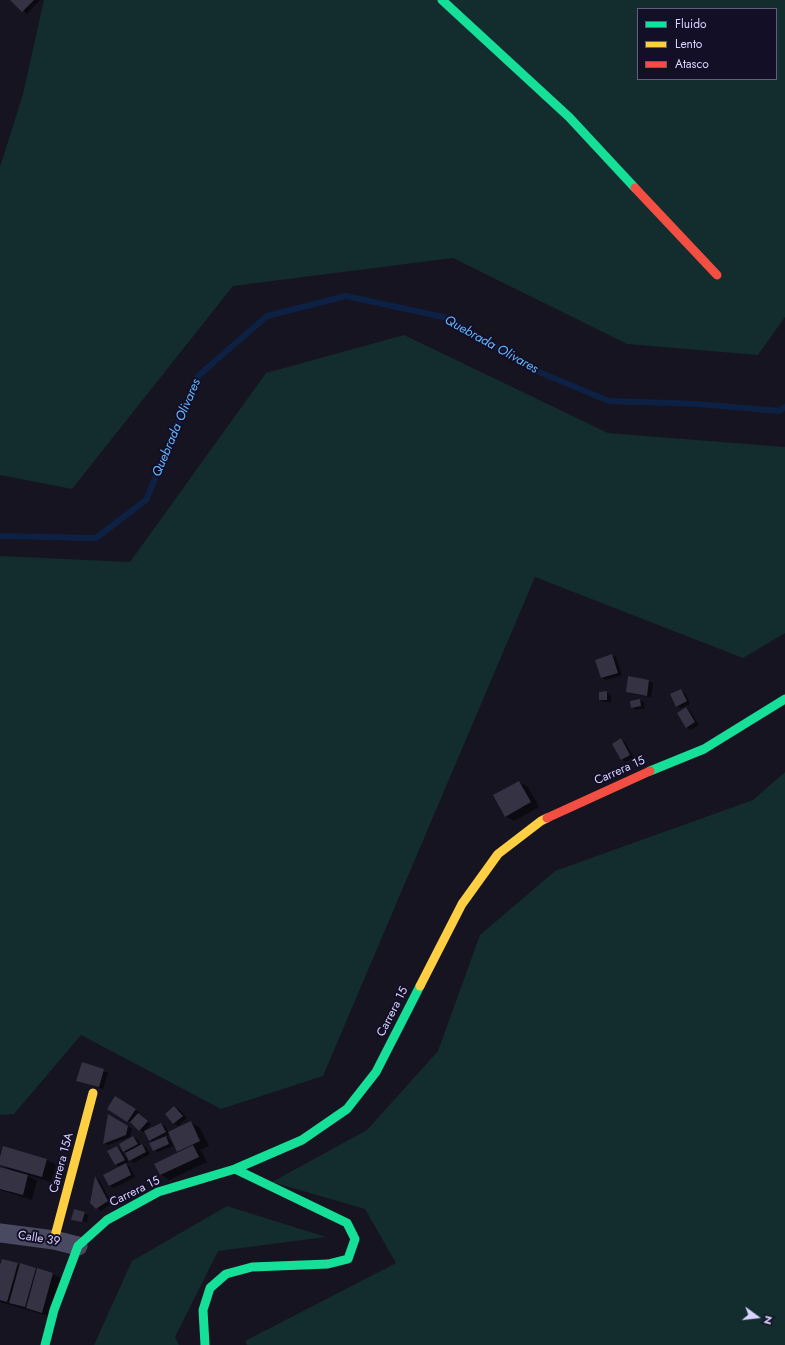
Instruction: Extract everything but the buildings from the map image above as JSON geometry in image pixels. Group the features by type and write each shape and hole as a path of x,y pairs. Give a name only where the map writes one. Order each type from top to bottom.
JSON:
{"main road":[{"path":"442,0 569,117 717,275"},
{"name":"Carrera 15","path":"45,1345 54,1310 78,1246 107,1220 158,1192 235,1169 302,1140 348,1109 376,1072 462,904 498,854 541,821 630,779 704,749 785,699"},
{"name":"Carrera 15A","path":"54,1240 93,1093"},
{"path":"205,1345 203,1310 210,1288 226,1274 252,1268 328,1264 348,1259 355,1239 347,1223 235,1169"}],"street":[{"name":"Calle 39","path":"0,1233 54,1240 78,1246"}],"green space":[{"path":"44,0 785,0 785,317 758,355 627,344 453,258 233,286 72,489 0,475 0,167 23,94"},
{"path":"404,335 608,433 785,447 785,633 743,658 535,577 323,1076 221,1109 81,1035 14,1114 0,1115 0,556 130,562 266,373"},
{"path":"785,772 785,1345 247,1345 245,1341 396,1263 365,1209 272,1182 367,1130 438,1051 480,935 555,871 753,800"},
{"path":"227,1206 326,1237 218,1251 175,1337 179,1345 94,1345 132,1261"}],"waterway":[{"name":"Quebrada Olivares","path":"0,536 96,538 146,500 198,376 267,316 346,296 448,318 539,372 609,401 699,404 779,411 785,407"}],"traffic: fast":[{"path":"442,0 569,117 635,188"},
{"path":"650,771 704,749 785,699"},
{"path":"45,1345 54,1310 78,1246 107,1220 158,1192 235,1169 302,1140 347,1109 376,1072 420,986"},
{"path":"205,1345 203,1310 210,1288 226,1274 252,1267 328,1264 348,1259 355,1239 347,1223 235,1169"}],"traffic: slow":[{"path":"420,986 462,904 498,854 547,818"},
{"path":"54,1240 93,1093"}],"traffic: jam":[{"path":"635,188 717,275"},
{"path":"547,818 650,771"}]}
